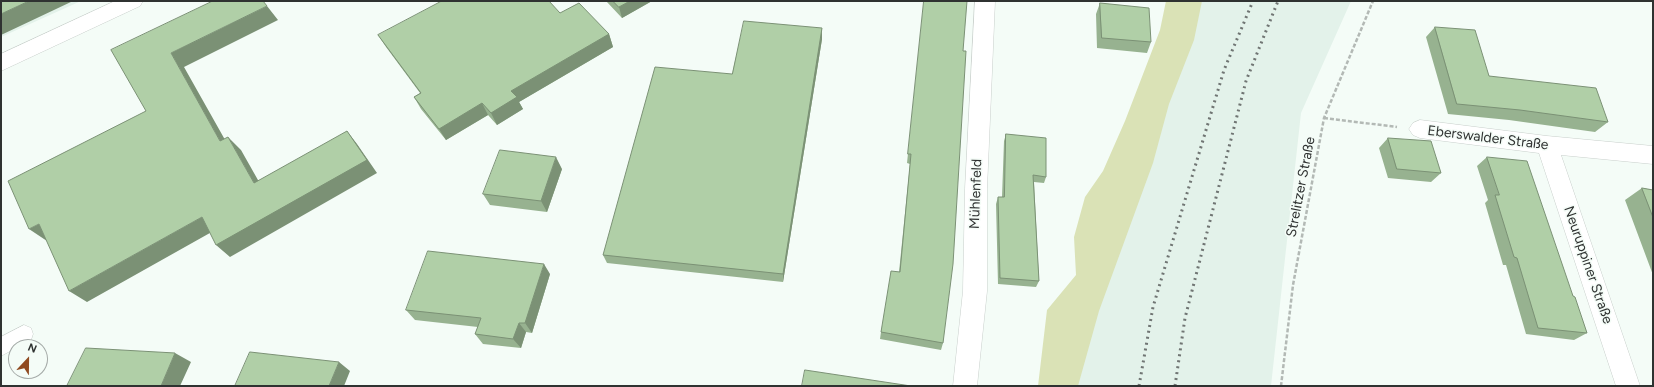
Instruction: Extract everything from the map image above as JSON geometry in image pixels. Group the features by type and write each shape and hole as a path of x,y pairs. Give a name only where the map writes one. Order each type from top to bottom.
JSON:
{"street":[{"path":"1,63 133,1"},
{"name":"Mühlenfeld","path":"965,386 975,291 976,188 985,1"},
{"name":"Eberswalder Straße","path":"1420,129 1547,145 1653,155"},
{"name":"Neuruppiner Straße","path":"1547,145 1628,386"}],"lane":[{"path":"1,347 24,334"}],"path":[{"name":"Strelitzer Straße","path":"1282,386 1293,285 1324,118 1373,1"},
{"name":"Eberswalder Straße","path":"1324,118 1420,129"}],"shaded area":[{"path":"1,1 81,1 1,37"},
{"path":"1189,1 1351,1 1301,113 1271,386 1050,386"}],"green space":[{"path":"1166,1 1202,1 1194,40 1169,104 1153,163 1099,311 1078,386 1038,386 1047,310 1076,275 1074,237 1085,197 1103,171 1125,121 1160,30"}],"building":[{"path":"1,1 29,1 1,14"},
{"path":"213,1 263,1 267,6 171,53 220,141 228,137 254,183 347,131 367,160 216,245 202,217 69,291 39,224 29,229 8,181 146,111 111,50"},
{"path":"442,1 549,1 560,13 579,3 609,34 511,91 517,97 491,113 482,103 439,129 414,97 421,93 378,35"},
{"path":"613,1 630,1 619,7"},
{"path":"924,1 967,1 963,51 966,51 953,264 943,343 881,332 891,271 900,272 911,154 908,154"},
{"path":"1100,3 1149,8 1151,42 1102,38"},
{"path":"744,21 822,28 783,274 603,255 655,67 732,74"},
{"path":"1435,27 1475,30 1489,76 1596,88 1608,122 1520,110 1457,104"},
{"path":"1006,134 1046,138 1046,177 1033,175 1039,281 1000,278 998,197 1004,197"},
{"path":"1388,138 1431,141 1441,173 1397,169"},
{"path":"500,150 556,157 541,201 483,194"},
{"path":"1487,157 1527,161 1587,333 1538,328 1517,258 1514,257 1495,195 1499,195"},
{"path":"1642,188 1653,190 1653,217"},
{"path":"428,251 544,264 525,323 519,323 513,339 475,334 481,318 406,310"},
{"path":"86,348 175,353 161,386 67,386"},
{"path":"250,352 339,362 329,386 235,386"},
{"path":"805,370 911,386 802,386"}],"railway":[{"path":"1139,386 1153,307 1224,70 1253,1"},
{"path":"1175,386 1185,318 1246,81 1278,1"}]}
